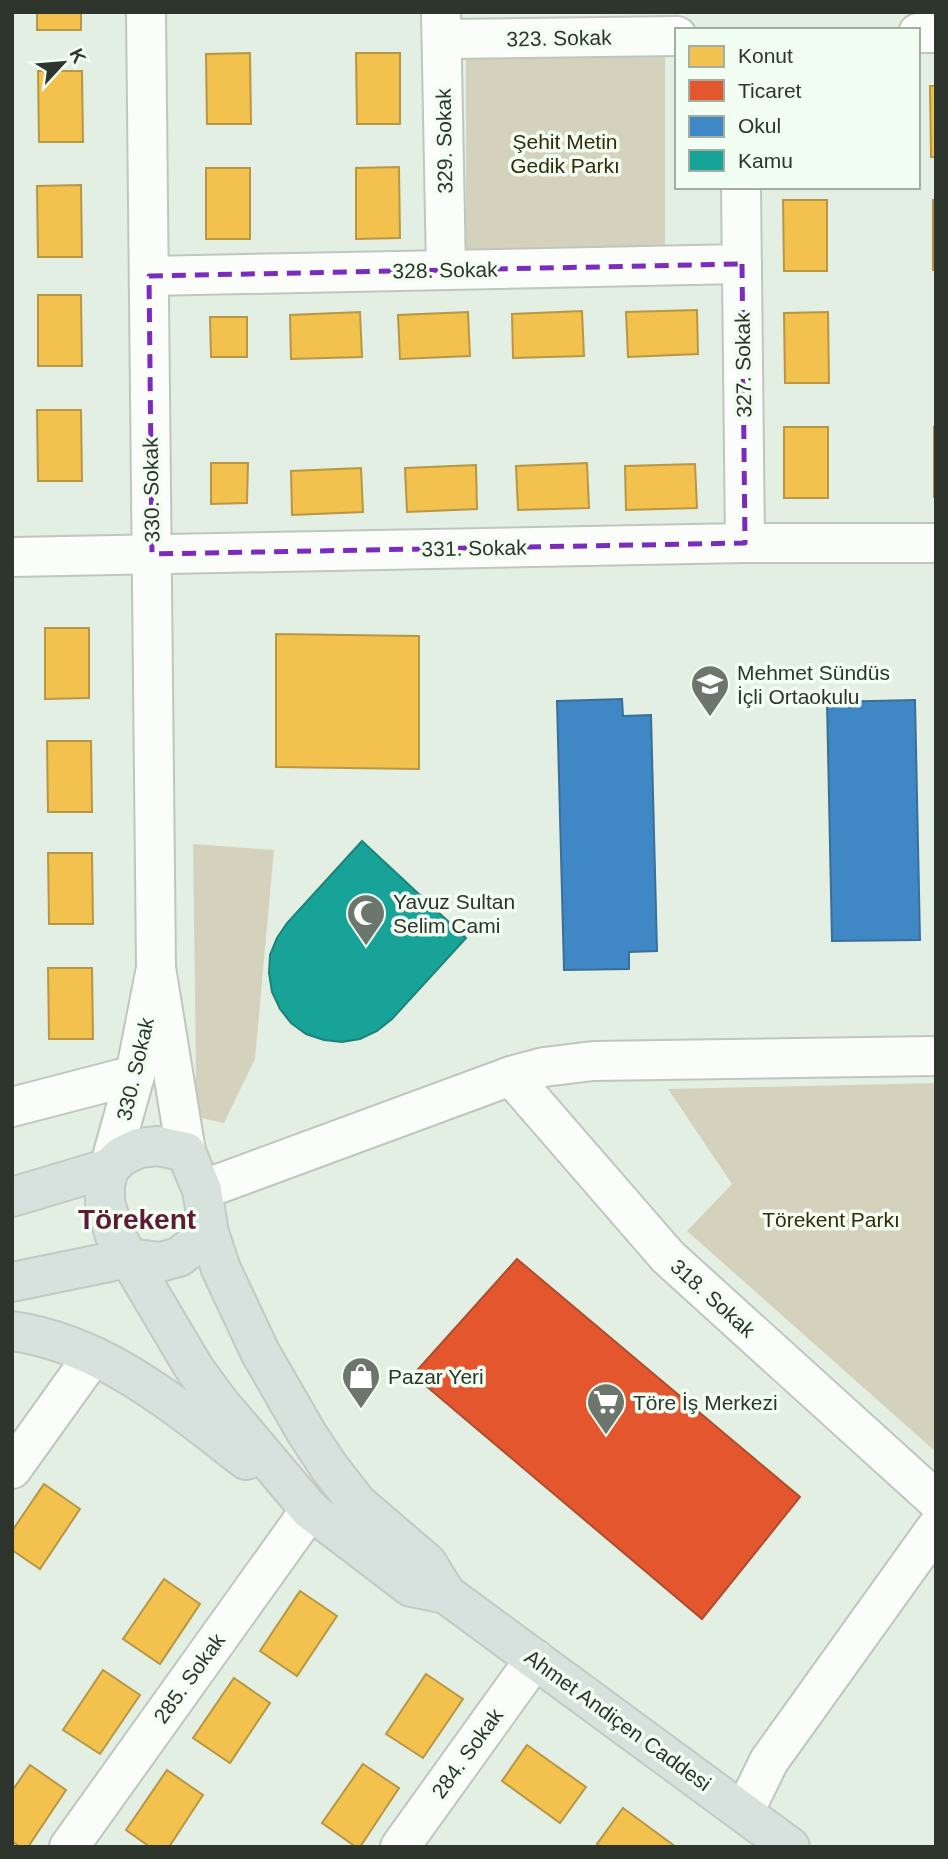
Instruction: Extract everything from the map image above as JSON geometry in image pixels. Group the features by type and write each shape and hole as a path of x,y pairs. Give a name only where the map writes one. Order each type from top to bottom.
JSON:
{"main road":[{"path":"12,1197 109,1168 122,1156 139,1148 158,1146 186,1152"},
{"name":"Ahmet Andiçen Caddesi","path":"186,1152 202,1190 209,1233 236,1304 283,1392 323,1458 357,1503 427,1563 446,1594 790,1847"},
{"name":"Ahmet Andiçen Caddesi","path":"109,1168 105,1185 106,1211 114,1233 194,1368 244,1433 310,1510 411,1587 446,1594"},
{"path":"12,1282 129,1258 160,1262 179,1257 209,1233"},
{"path":"12,1331 63,1343 93,1356 161,1394 310,1510"}],"street":[{"name":"330. Sokak","path":"146,12 156,968 186,1152"},
{"name":"323. Sokak","path":"442,26 675,36"},
{"name":"329. Sokak","path":"442,26 446,270"},
{"name":"327. Sokak","path":"741,189 745,543"},
{"name":"328. Sokak","path":"149,276 742,264"},
{"name":"331. Sokak","path":"12,557 745,543 936,542"},
{"name":"330. Sokak","path":"109,1168 135,1075 156,968"},
{"path":"202,1190 511,1076 544,1067 581,1062 936,1056"},
{"path":"12,1107 135,1075"},
{"name":"318. Sokak","path":"511,1076 668,1257 936,1500"},
{"path":"12,1469 93,1356"},
{"name":"285. Sokak","path":"69,1847 310,1510"},
{"path":"744,1812 769,1761 936,1528"},
{"name":"284. Sokak","path":"400,1847 534,1659"}],"highlighted area":[{"path":"742,264 745,543 152,554 149,276"}],"green space":[{"name":"Şehit Metin Gedik Parkı","path":"466,54 665,55 665,251 466,250"},
{"path":"193,844 274,850 255,1059 224,1123 192,1116 196,1072"},
{"name":"Törekent Parkı","path":"936,1083 936,1452 687,1231 732,1184 668,1089"}],"building: Konut":[{"path":"37,12 81,12 81,30 37,30"},
{"path":"250,53 251,124 207,124 206,54"},
{"path":"356,53 400,53 400,124 357,124"},
{"path":"38,71 82,71 83,142 39,142"},
{"path":"930,86 936,86 936,157 931,157"},
{"path":"399,167 400,238 356,239 356,168"},
{"path":"206,168 250,168 250,239 206,239"},
{"path":"81,185 82,257 38,257 37,186"},
{"path":"783,200 827,200 827,271 784,271"},
{"path":"933,200 936,200 936,270 933,270"},
{"path":"38,295 81,295 82,366 38,366"},
{"path":"697,310 698,354 628,357 626,312"},
{"path":"582,311 584,356 513,358 512,314"},
{"path":"360,312 362,357 291,359 290,315"},
{"path":"468,312 470,356 400,359 398,315"},
{"path":"828,312 829,383 785,383 784,313"},
{"path":"210,317 247,317 247,357 211,357"},
{"path":"37,410 81,410 82,481 38,481"},
{"path":"784,427 828,427 828,498 784,498"},
{"path":"936,427 936,497 934,497"},
{"path":"211,463 248,463 247,503 211,504"},
{"path":"587,463 589,508 518,510 516,466"},
{"path":"695,464 697,508 626,510 625,466"},
{"path":"476,465 477,509 407,512 405,468"},
{"path":"361,468 363,512 292,515 291,471"},
{"path":"45,628 89,628 89,698 45,699"},
{"path":"276,634 419,636 419,769 276,767"},
{"path":"47,741 91,741 92,812 48,812"},
{"path":"48,853 92,853 93,924 49,924"},
{"path":"48,968 92,968 93,1039 49,1039"},
{"path":"44,1484 80,1509 40,1569 12,1550 12,1531"},
{"path":"164,1579 200,1604 160,1664 123,1639"},
{"path":"300,1591 337,1616 297,1676 260,1651"},
{"path":"103,1670 140,1695 100,1754 63,1730"},
{"path":"426,1674 463,1699 423,1758 386,1734"},
{"path":"234,1678 270,1703 230,1763 193,1738"},
{"path":"527,1745 586,1787 560,1823 502,1781"},
{"path":"363,1764 399,1788 360,1847 356,1847 322,1823"},
{"path":"30,1765 66,1790 28,1847 20,1847 12,1841 12,1791"},
{"path":"167,1770 203,1795 169,1847 150,1847 126,1830"},
{"path":"623,1808 676,1847 600,1847 597,1844"}],"building: Ticaret":[{"name":"Töre İş Merkezi","path":"517,1259 800,1497 702,1619 413,1375"}],"building: Okul":[{"path":"622,699 623,716 651,715 657,951 629,952 629,969 564,970 557,701"},
{"path":"915,700 920,940 832,941 827,702"}],"building: Kamu":[{"name":"Yavuz Sultan Selim Cami","path":"362,841 466,938 392,1019 377,1031 360,1039 342,1042 324,1040 306,1034 291,1023 280,1009 272,992 270,955 287,923"}],"place":[{"name":"Mehmet Sündüs İçli Ortaokulu","path":"710,718"},
{"name":"Yavuz Sultan Selim Cami","path":"366,947"},
{"name":"Pazar Yeri","path":"361,1410"},
{"name":"Töre İş Merkezi","path":"606,1436"}],"district":[{"name":"Törekent","path":"137,1219"}]}
